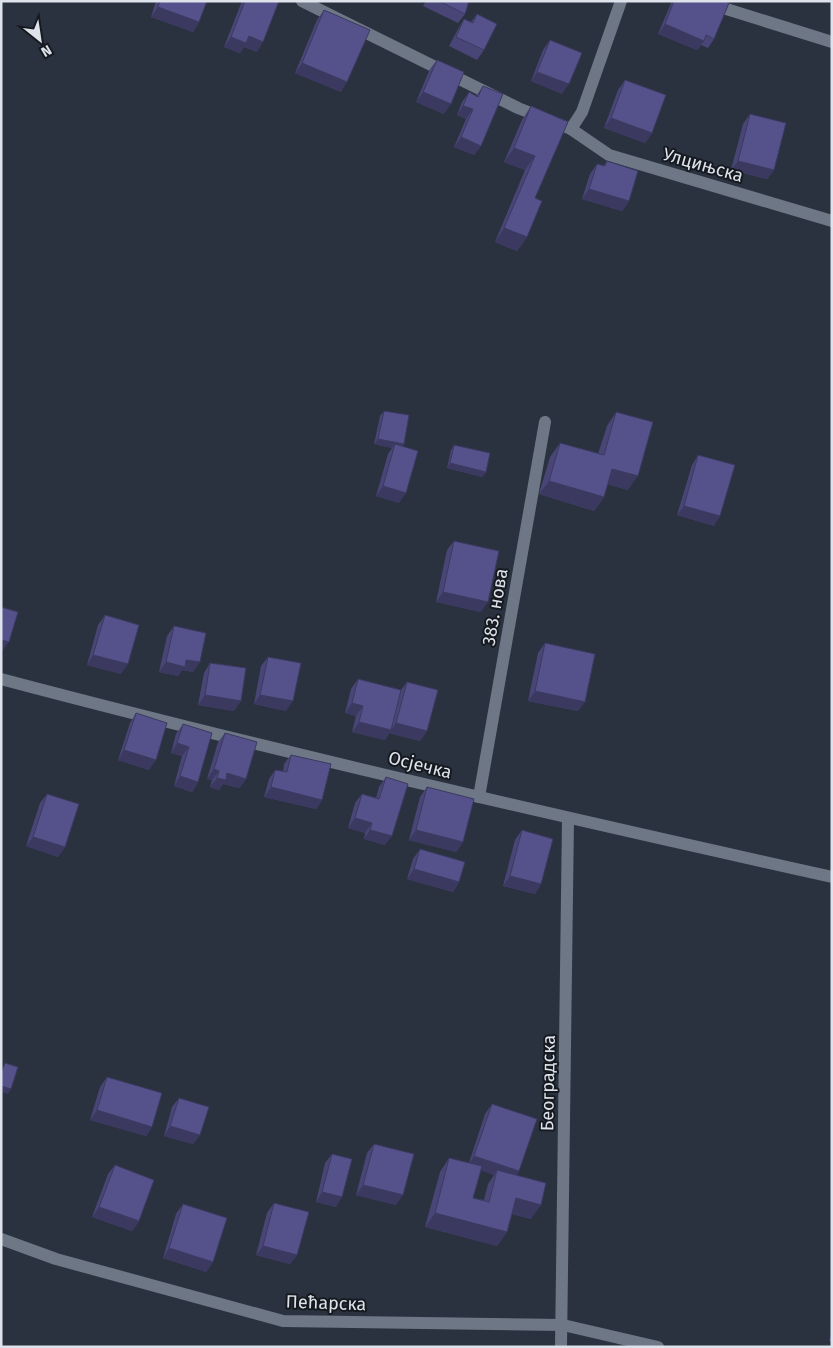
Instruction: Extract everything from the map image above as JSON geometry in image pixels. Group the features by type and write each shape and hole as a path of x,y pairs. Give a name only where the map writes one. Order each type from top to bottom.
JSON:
{"street":[{"name":"Улцињска","path":"302,1 518,108 571,129 609,155 832,221"},
{"path":"571,129 582,112 621,1"},
{"path":"710,1 720,7 832,42"},
{"name":"383. нова","path":"479,797 545,422"},
{"name":"Осјечка","path":"1,680 132,714 568,819 832,877"},
{"name":"Београдска","path":"562,1347 568,819"},
{"name":"Пећарска","path":"1,1239 56,1259 283,1321 563,1325 658,1347"}],"building":[{"path":"160,1 207,1 199,22 158,7"},
{"path":"245,1 279,1 263,42 249,36 246,43 231,37"},
{"path":"439,1 469,1 465,14"},
{"path":"674,1 725,1 729,3 714,39 706,35 704,41 665,24"},
{"path":"324,10 370,30 347,82 302,63"},
{"path":"477,14 497,24 484,50 456,37 464,19 473,23"},
{"path":"550,40 582,53 569,84 537,72"},
{"path":"437,60 464,72 451,104 423,92"},
{"path":"625,80 666,95 652,133 611,118"},
{"path":"483,86 503,94 481,146 461,137 473,109 463,106 469,92 478,97"},
{"path":"531,106 568,122 535,198 542,201 527,237 504,228 535,156 514,148"},
{"path":"750,114 786,123 774,170 738,161"},
{"path":"607,161 638,171 629,201 589,189 597,164 605,166"},
{"path":"384,411 409,415 404,444 378,439"},
{"path":"616,412 653,422 638,476 612,469 604,497 549,481 560,443 604,455"},
{"path":"395,444 418,451 406,493 383,486"},
{"path":"454,445 490,453 486,472 450,463"},
{"path":"698,455 735,465 720,516 684,506"},
{"path":"454,541 499,551 488,602 443,592"},
{"path":"1,607 18,612 9,642 1,640"},
{"path":"105,615 139,625 128,664 93,655"},
{"path":"174,626 206,633 200,662 186,660 185,667 166,662"},
{"path":"545,643 595,654 585,702 535,691"},
{"path":"268,657 301,663 293,701 260,695"},
{"path":"210,663 246,668 241,701 205,695"},
{"path":"358,679 401,690 391,730 359,722 363,706 352,703"},
{"path":"407,682 438,690 427,731 396,723"},
{"path":"136,713 167,723 156,760 124,750"},
{"path":"183,724 212,733 198,782 180,776 189,747 177,743"},
{"path":"225,733 257,742 246,779 227,773 226,780 217,778 219,771 214,769"},
{"path":"291,755 331,764 322,800 271,787 275,770 287,772"},
{"path":"386,777 408,784 392,836 370,830 372,823 355,818 362,794 379,799"},
{"path":"427,787 474,799 463,842 416,830"},
{"path":"47,794 79,804 65,847 33,837"},
{"path":"522,830 553,839 541,884 510,876"},
{"path":"420,849 465,862 459,882 414,869"},
{"path":"5,1063 18,1067 11,1089 1,1086 1,1073"},
{"path":"107,1077 162,1093 152,1127 97,1110"},
{"path":"179,1098 209,1107 200,1135 170,1126"},
{"path":"492,1104 537,1119 519,1171 474,1156"},
{"path":"374,1144 414,1154 403,1195 363,1185"},
{"path":"332,1154 352,1159 342,1197 322,1192"},
{"path":"449,1158 482,1166 473,1198 489,1202 497,1170 546,1183 541,1205 516,1198 507,1232 435,1213"},
{"path":"115,1165 154,1180 139,1221 99,1207"},
{"path":"274,1203 309,1212 297,1255 263,1246"},
{"path":"183,1204 227,1218 213,1262 169,1248"}]}
